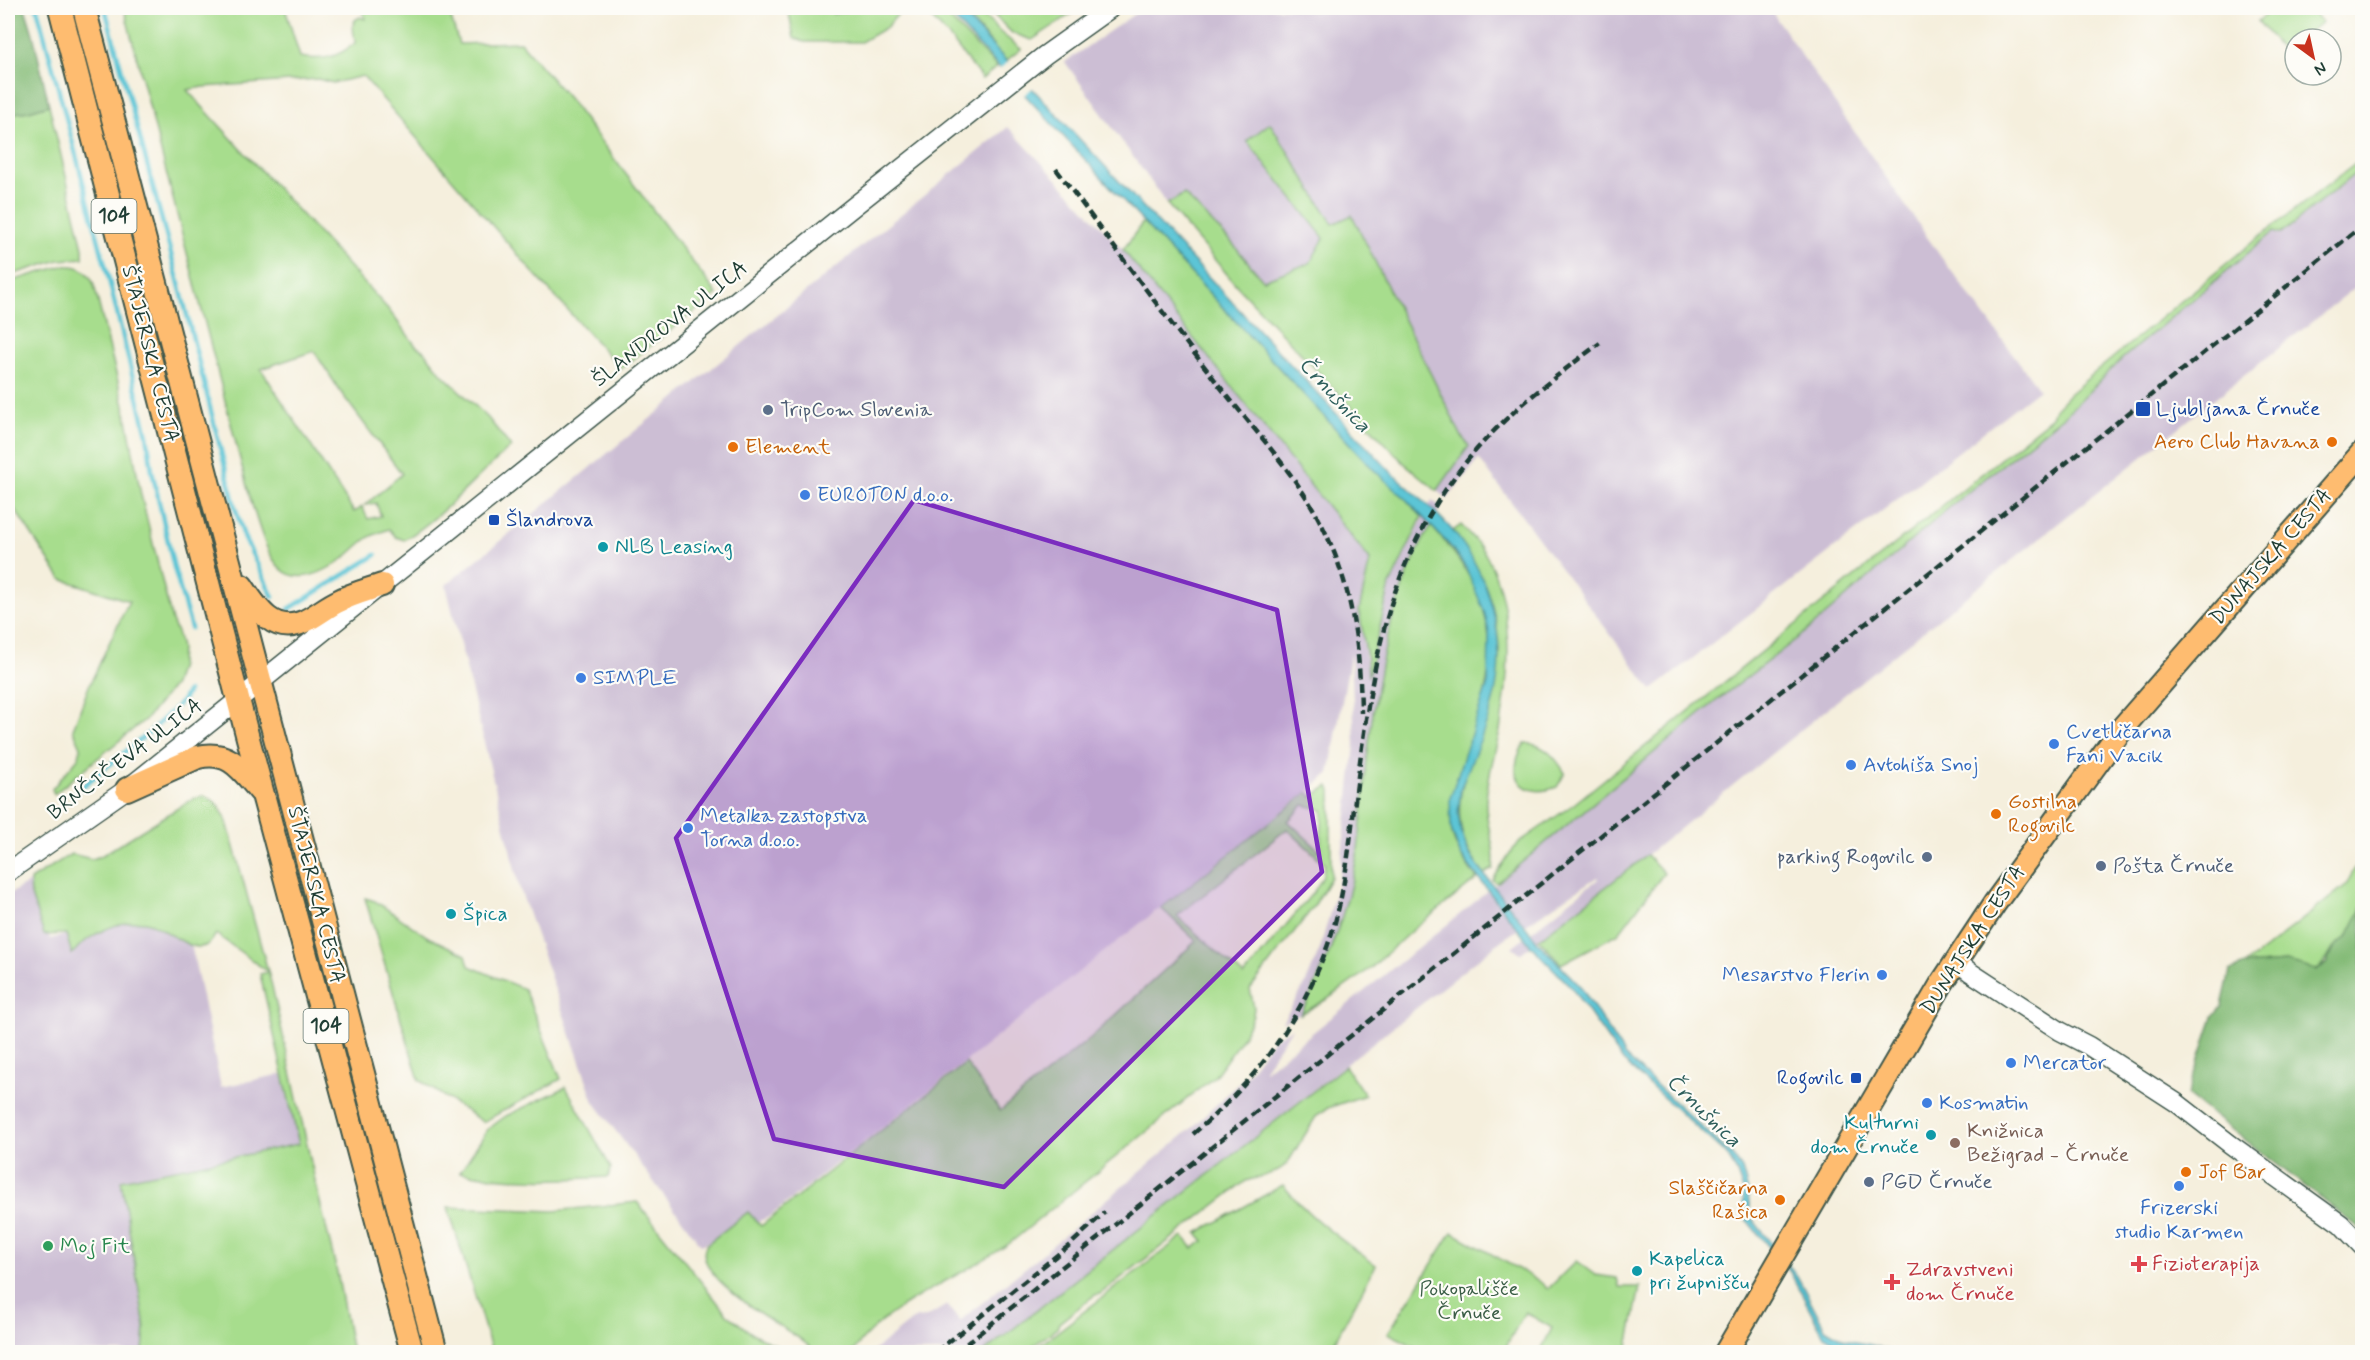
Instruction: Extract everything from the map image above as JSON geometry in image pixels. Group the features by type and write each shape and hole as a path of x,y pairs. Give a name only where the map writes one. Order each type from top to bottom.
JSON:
{"main road":[{"name":"ŠTAJERSKA CESTA","path":"60,8 238,700 412,1353"},
{"name":"ŠTAJERSKA CESTA","path":"84,8 436,1353"},
{"name":"DUNAJSKA CESTA","path":"1726,1353 1852,1134 1956,960 2042,837 2124,726 2362,453"},
{"path":"234,575 260,612 271,621 283,625 294,625 305,621 340,600 382,585"},
{"path":"127,789 209,754 221,755 234,763 263,794"}],"street":[{"name":"ŠLANDROVA ULICA","path":"261,682 490,500 580,424 1025,71 1111,8"},
{"path":"238,700 261,682"},
{"name":"BRNČIČEVA ULICA","path":"8,872 127,789 238,700"},
{"path":"1956,960 1970,972 2060,1031 2089,1046 2177,1103 2341,1224 2362,1245"}],"highlighted area":[{"path":"914,500 1277,610 1322,872 1004,1187 774,1139 676,838"}],"shaded area":[{"path":"1148,8 1769,8 1941,257 2039,389 1652,690 1479,459 1447,499 1437,491 1469,446 1462,437 1352,215 1333,224 1270,124 1247,141 1325,238 1310,263 1263,281 1232,243 1184,194 1167,204 1065,62 1133,15"},
{"path":"1008,127 1123,250 1370,560 1359,611 1368,675 1390,585 1432,500 1441,507 1421,543 1400,594 1386,646 1369,743 1357,857 1340,929 1301,1014 1282,1022 1305,985 1320,949 1339,880 1355,745 1351,652 1329,774 769,1217 701,1245 594,1102 519,886 446,585"},
{"path":"2362,168 2362,282 1933,623 1647,855 1520,954 1512,947 1598,879 1597,877 1502,940 984,1352 872,1352 915,1318 927,1317 947,1305 960,1321 1192,1128 1248,1074 1273,1039 1292,1028 1264,1069 1265,1071 1459,915 1716,701 1807,631 1958,500 2067,413 2123,358 2273,232 2281,234"},
{"path":"33,880 50,939 183,906 221,1087 282,1074 299,1144 121,1180 145,1327 143,1352 8,1352 8,895"}],"green space":[{"path":"8,8 25,8 49,105 8,114"},
{"path":"124,8 285,8 300,57 308,58 329,57 355,43 353,27 355,20 360,17 365,19 362,8 448,8 459,44 520,42 568,98 717,294 621,369 531,270 363,76 333,83 318,79 187,90 388,309 416,346 424,351 442,374 488,418 511,447 433,519 404,540 396,537 389,529 375,534 343,559 321,572 303,577 289,574 278,566 269,553 250,498","holes":["314,351 342,394 402,474 365,505 376,503 381,516 368,519 362,507 354,512 261,369"]},
{"path":"788,8 831,8 833,14 857,8 903,8 887,27 861,42 804,42 794,38"},
{"path":"922,8 939,8 997,67 982,79 950,38"},
{"path":"961,8 976,8 1021,49 1006,61"},
{"path":"987,8 1080,8 1032,40 1012,33"},
{"path":"2273,8 2309,8 2322,22 2316,27 2283,27 2283,52 2258,21"},
{"path":"49,105 83,248 83,258 59,260 8,276 8,114"},
{"path":"1270,123 1333,224 1352,215 1462,437 1469,446 1437,491 1403,462 1238,287 1167,204 1184,194 1232,243 1263,280 1310,263 1324,238 1247,141"},
{"path":"2362,159 2362,168 2281,234 2273,232 2123,358 2067,413 1958,500 1807,631 1716,701 1497,883 1493,880 1510,853 1521,841 1574,804 2052,417 2055,409 2069,394 2255,240"},
{"path":"1143,222 1375,471 1422,517 1390,585 1368,677 1359,611 1370,560 1123,250"},
{"path":"62,266 82,269 89,275 94,285 126,414 141,495 172,621 181,648 180,665 174,685 147,718 54,794 52,789 79,757 81,747 73,729 89,686 129,601 61,579 8,499 8,282"},
{"path":"1461,525 1485,553 1496,577 1502,598 1508,642 1506,686 1500,730 1486,802 1494,861 1493,869 1484,874 1467,848 1460,822 1460,797 1493,695 1499,649 1494,613 1488,595 1473,562 1453,531"},
{"path":"1431,526 1469,576 1481,601 1487,625 1490,651 1487,678 1481,707 1451,804 1451,827 1454,841 1477,879 1409,933 1371,968 1329,998 1301,1014 1328,957 1348,897 1361,828 1377,687 1389,631 1407,576"},
{"path":"1525,743 1544,749 1558,762 1565,773 1557,787 1534,790 1525,787 1520,781 1516,764"},
{"path":"1329,786 1331,791 1331,877 1314,906 1250,989 1254,1008 1244,1035 1215,1076 1010,1243 904,1305 867,1335 853,1352 820,1353 813,1349 736,1296 710,1269 704,1256 707,1244 748,1212 761,1226 966,1063 1000,1111 1093,1036 1196,941 1161,908 1308,792 1312,797","holes":["1304,805 1323,810 1320,851 1288,821","1287,829 1325,864 1322,878 1315,890 1244,976 1177,916"]},
{"path":"204,796 216,803 227,822 272,986 337,1272 352,1352 143,1352 145,1327 121,1180 299,1144 260,974 268,972 216,934 207,945 194,946 152,924 142,922 119,924 97,933 72,954 66,934 44,935 31,895 30,880 71,854 92,859 101,856 194,798"},
{"path":"1647,855 1664,873 1619,933 1561,964 1539,939"},
{"path":"2356,866 2363,893 2358,920 2323,964 2315,970 2287,962 2245,965 2346,885"},
{"path":"365,898 375,901 428,937 466,955 469,966 524,989 561,1079 483,1122 419,1080"},
{"path":"2362,909 2362,1230 2187,1095 2213,1017 2222,1006 2230,971 2245,965 2287,962 2316,970 2326,964 2335,946 2347,937"},
{"path":"1345,1066 1365,1095 1328,1108 1317,1115 1287,1164 1282,1168 1246,1181 1100,1294 1095,1295 1025,1352 984,1352"},
{"path":"566,1087 611,1168 608,1177 515,1179 460,1172 488,1129 506,1116"},
{"path":"1283,1185 1315,1218 1376,1265 1329,1352 1275,1352 1277,1351 1275,1349 1270,1352 1031,1352 1183,1236 1193,1248 1204,1241 1197,1233"},
{"path":"637,1202 727,1314 750,1332 788,1352 492,1352 448,1207 554,1211"},
{"name":"Pokopališče Črnuče","path":"1452,1232 1538,1280 1548,1289 1576,1261 1595,1275 1617,1278 1619,1287 1640,1287 1627,1352 1540,1352 1552,1328 1525,1312 1503,1352 1425,1352 1388,1333"}],"water":[{"name":"Črnušnica","path":"944,8 957,8 1392,473 1445,522 1465,547 1485,585 1492,606 1499,650 1492,705 1461,788 1458,813 1461,832 1469,853 1537,941 1580,986 1625,1056 1732,1155 1742,1169 1748,1191 1750,1216 1797,1276 1825,1328 1845,1340 1894,1352 1870,1352 1846,1348 1824,1336 1790,1272 1744,1217 1743,1190 1736,1170 1727,1155 1623,1061 1571,987 1531,946 1460,854 1451,829 1450,798 1488,683 1489,633 1484,611 1466,568 1452,548 1403,496 1375,471"}],"pier":[{"path":"1011,60 1035,86 1023,96 998,70"}],"waterway":[{"path":"37,8 108,276 147,435 152,471 174,568 191,628"},
{"path":"105,8 182,295 235,507 244,537 273,597"},
{"path":"289,609 376,555"},
{"path":"72,795 151,731 182,701 188,691"}],"railway":[{"path":"1056,169 1224,392 1279,459 1315,512 1337,561 1351,610 1358,660 1361,713"},
{"path":"956,1352 2362,226"},
{"path":"1193,1134 1217,1113 1260,1066 1296,1014 1323,957 1334,926 1342,891 1375,667 1399,581 1428,519 1447,488 1490,435 1541,388 1600,343"},
{"path":"936,1352 1071,1244 1105,1212"}],"place":[{"name":"Ljubljana Črnuče","path":"2143,409"},
{"name":"TripCom Slovenia","path":"768,410"},
{"name":"Aero Club Havana","path":"2332,442"},
{"name":"Element","path":"733,447"},
{"name":"EUROTON d.o.o.","path":"805,495"},
{"name":"Šlandrova","path":"494,520"},
{"name":"NLB Leasing","path":"603,547"},
{"name":"SIMPLE","path":"581,678"},
{"name":"Cvetličarna Fani Vacik","path":"2054,744"},
{"name":"Avtohiša Snoj","path":"1851,765"},
{"name":"Gostilna Rogovilc","path":"1996,814"},
{"name":"Metalka zastopstva Torna d.o.o.","path":"688,828"},
{"name":"parking Rogovilc","path":"1927,857"},
{"name":"Pošta Črnuče","path":"2101,866"},
{"name":"Špica","path":"451,914"},
{"name":"Mesarstvo Flerin","path":"1882,975"},
{"name":"Mercator","path":"2011,1063"},
{"name":"Rogovilc","path":"1856,1078"},
{"name":"Kosmatin","path":"1927,1103"},
{"name":"Kulturni dom Črnuče","path":"1931,1135"},
{"name":"Knižnica Bežigrad - Črnuče","path":"1955,1143"},
{"name":"Jof Bar","path":"2186,1172"},
{"name":"PGD Črnuče","path":"1869,1182"},
{"name":"Frizerski studio Karmen","path":"2179,1186"},
{"name":"Slaščičarna Rašica","path":"1780,1200"},
{"name":"Moj Fit","path":"48,1246"},
{"name":"Fizioterapija","path":"2139,1264"},
{"name":"Kapelica pri župnišču","path":"1637,1271"},
{"name":"Zdravstveni dom Črnuče","path":"1892,1282"}]}
